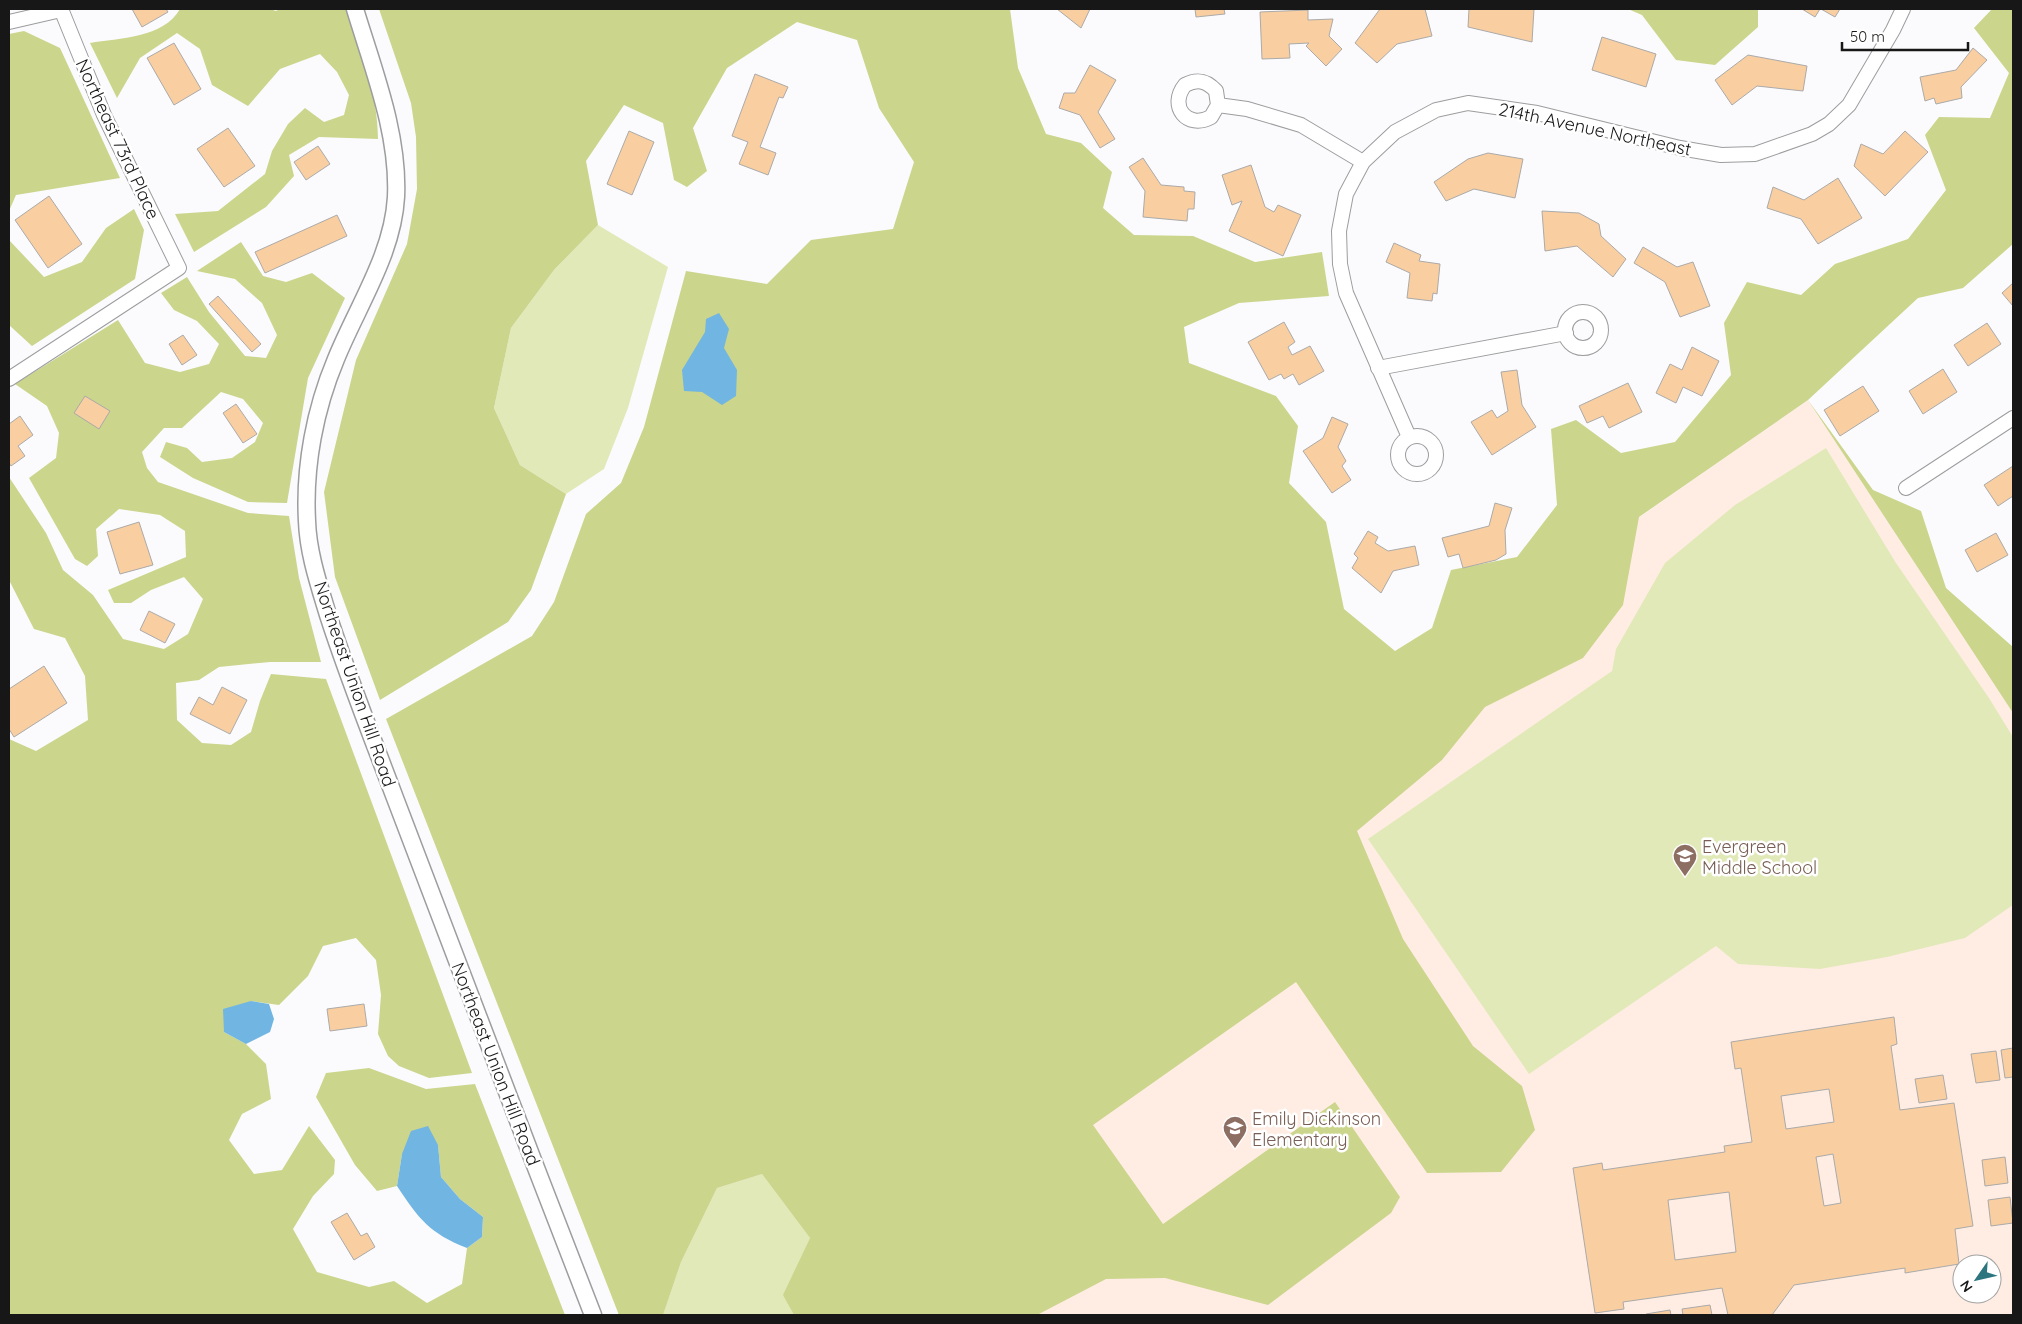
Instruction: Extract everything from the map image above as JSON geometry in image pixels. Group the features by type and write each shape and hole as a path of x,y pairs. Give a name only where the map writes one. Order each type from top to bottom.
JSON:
{"street":[{"name":"Northeast Union Hill Road","path":"355,9 387,118 396,166 396,200 390,234 367,292 335,360 316,420 308,468 307,523 316,574 338,647 593,1315"},
{"name":"214th Avenue Northeast","path":"1409,437 1346,293 1340,264 1339,231 1346,194 1363,162 1394,132 1436,110 1468,103 1537,113 1680,148 1721,155 1755,154 1812,134 1829,124 1849,104 1893,30 1903,9"},
{"path":"9,22 61,10"},
{"name":"Northeast 73rd Place","path":"9,379 179,268 104,115 61,10"},
{"path":"1218,105 1247,109 1301,125 1363,162"},
{"path":"1378,368 1566,334"},
{"path":"1906,488 2013,418"}],"shaded area":[{"path":"1137,322 1389,691 1808,400 2013,713 2013,1315 619,1315 408,775"}],"green space":[{"path":"180,9 272,9 275,11 282,9 348,9 372,89 378,139 319,137 289,155 294,176 266,207 194,252 175,214 218,211 265,174 272,151 288,124 305,108 324,122 344,115 349,95 337,72 320,54 280,69 248,106 212,85 200,49 177,33 140,58 117,98 90,43 127,38 152,31 173,19"},
{"path":"379,9 1010,9 1018,68 1046,134 1081,143 1112,172 1103,208 1134,235 1193,236 1255,262 1322,252 1329,296 1239,303 1184,327 1189,363 1276,396 1298,426 1289,483 1326,522 1344,609 1395,651 1432,628 1451,570 1517,557 1557,505 1551,429 1576,420 1621,453 1675,442 1731,375 1724,323 1747,282 1801,295 1835,264 1908,239 1946,190 1925,135 1939,117 1990,118 2009,73 1974,28 1992,9 2013,9 2013,244 1963,288 1918,298 1808,400 1639,517 1623,605 1583,658 1485,707 1442,760 1357,831 1403,939 1473,1046 1522,1086 1535,1130 1501,1172 1427,1173 1296,982 1093,1125 1163,1224 1335,1102 1400,1197 1391,1213 1268,1305 1165,1278 1106,1279 1037,1315 794,1315 783,1295 810,1238 762,1174 717,1188 681,1262 663,1315 619,1315 386,719 532,636 554,602 586,514 621,483 644,427 686,271 767,284 811,240 893,229 914,162 879,108 857,40 797,22 727,68 693,128 707,171 687,187 674,180 663,123 624,105 586,161 598,225 554,270 511,328 494,408 520,465 566,494 531,590 508,622 380,700 335,577 324,492 356,360 407,244 417,189 416,137 411,103"},
{"path":"1628,9 1758,9 1758,27 1715,65 1676,60 1642,15"},
{"path":"24,31 60,48 120,178 16,195 9,211 9,34"},
{"path":"134,209 144,230 135,279 32,346 9,325 9,240 44,277 82,262 106,228"},
{"path":"598,225 668,267 628,408 604,469 566,494 520,465 494,408 511,328 554,270"},
{"path":"241,242 263,276 286,282 312,273 345,298 308,378 287,503 248,502 193,478 160,457 166,442 187,448 202,462 232,458 255,442 263,423 243,399 221,392 182,428 164,428 142,452 147,468 158,482 248,513 289,516 299,578 321,662 270,662 219,667 199,680 176,683 177,720 202,743 231,745 251,732 260,701 271,674 326,679 472,1073 429,1078 399,1066 388,1056 378,1034 381,995 376,960 356,938 323,946 308,976 279,1005 251,1001 224,1032 246,1044 266,1064 271,1099 242,1114 229,1140 254,1174 282,1170 309,1126 335,1160 334,1174 313,1196 293,1229 317,1272 369,1287 394,1281 427,1303 462,1284 467,1248 482,1237 483,1217 460,1199 441,1177 438,1145 402,1154 397,1186 377,1191 355,1165 316,1097 326,1073 369,1068 426,1089 475,1084 565,1315 9,1315 9,739 36,751 88,720 85,676 65,638 34,629 9,580 9,477 46,533 63,570 93,595 123,639 164,649 188,634 203,599 184,577 151,590 131,603 114,603 108,590 186,557 185,531 160,515 119,509 96,529 98,556 87,566 75,559 29,478 56,458 59,433 47,406 15,384 118,320 145,363 180,372 209,364 219,344 197,321 174,310 161,293 187,277 209,312 245,356 266,358 277,335 262,303 235,279 197,271"},
{"path":"1808,400 1873,490 1921,511 1946,588 2013,647 2013,713"},
{"path":"1826,448 1896,563 1989,698 2013,737 2013,905 1965,938 1887,957 1820,969 1738,964 1716,946 1529,1074 1368,839 1612,671 1616,649 1665,563 1735,505"},
{"path":"762,1174 810,1238 784,1295 794,1315 663,1315 681,1262 717,1188"}],"water":[{"path":"719,313 729,329 724,348 737,370 736,396 722,405 702,392 684,391 682,370 705,332 706,319"},
{"path":"251,1001 269,1004 274,1019 270,1032 246,1044 224,1032 223,1009"},
{"path":"428,1126 438,1145 441,1177 460,1199 483,1217 482,1237 467,1248 443,1237 426,1224 397,1186 402,1154 411,1131"}],"building":[{"path":"132,9 166,9 168,12 142,27"},
{"path":"1057,9 1090,9 1081,28"},
{"path":"1195,9 1224,9 1225,14 1196,17"},
{"path":"1380,9 1425,9 1432,36 1397,44 1377,63 1355,43"},
{"path":"1469,9 1534,9 1532,42 1468,27"},
{"path":"1802,9 1820,9 1815,17"},
{"path":"1821,9 1840,9 1835,17"},
{"path":"1308,10 1308,20 1333,19 1329,36 1342,49 1326,66 1306,46 1309,43 1289,44 1290,58 1262,59 1260,12"},
{"path":"1602,37 1656,54 1646,87 1592,70"},
{"path":"174,43 201,89 174,105 147,58"},
{"path":"1973,48 1987,60 1961,87 1962,98 1936,104 1934,98 1925,101 1920,77 1956,70"},
{"path":"1748,55 1807,66 1803,91 1757,86 1732,105 1715,80"},
{"path":"1090,65 1116,80 1098,112 1115,139 1100,148 1080,115 1059,108 1064,93 1075,93"},
{"path":"755,74 788,87 783,98 779,97 760,147 776,153 768,175 739,164 748,142 732,136"},
{"path":"228,128 255,166 224,187 197,149"},
{"path":"629,131 654,142 632,195 607,184"},
{"path":"1905,131 1928,152 1885,196 1854,166 1861,144 1883,154"},
{"path":"318,146 330,164 306,180 294,162"},
{"path":"1488,153 1523,159 1515,198 1474,189 1446,201 1434,182 1468,159"},
{"path":"1143,158 1161,185 1184,187 1184,191 1195,192 1194,209 1188,209 1187,221 1143,217 1145,191 1129,167"},
{"path":"1251,165 1265,207 1274,212 1278,205 1301,215 1283,256 1229,231 1242,201 1232,205 1222,175"},
{"path":"1838,178 1862,218 1818,244 1801,219 1767,208 1773,187 1804,200"},
{"path":"49,196 82,244 48,268 15,220"},
{"path":"1542,211 1579,213 1599,224 1601,236 1626,259 1613,277 1577,246 1545,251"},
{"path":"337,215 347,236 265,273 255,252"},
{"path":"1394,243 1421,255 1419,261 1440,264 1437,294 1433,293 1432,301 1407,298 1410,273 1386,262"},
{"path":"1643,247 1677,267 1693,262 1710,306 1680,317 1665,282 1634,263"},
{"path":"2013,283 2013,306 2002,293"},
{"path":"218,296 261,344 252,352 209,304"},
{"path":"1284,322 1295,342 1288,347 1292,355 1310,346 1324,371 1299,385 1293,374 1284,379 1281,374 1269,380 1248,342"},
{"path":"1987,323 2001,344 1968,366 1954,345"},
{"path":"183,335 197,355 182,365 169,344"},
{"path":"1692,347 1719,361 1702,396 1683,387 1676,403 1656,393 1670,364 1682,370"},
{"path":"1943,369 1957,392 1923,414 1909,391"},
{"path":"1517,370 1522,405 1536,427 1492,455 1471,422 1492,410 1497,418 1508,411 1501,372"},
{"path":"1628,383 1642,412 1609,428 1603,416 1587,423 1579,406"},
{"path":"1863,386 1879,411 1840,436 1824,410"},
{"path":"85,396 110,411 99,429 74,413"},
{"path":"236,404 257,434 243,443 223,413"},
{"path":"20,416 33,435 18,446 25,456 11,466 9,463 9,424"},
{"path":"1332,417 1348,424 1338,447 1346,461 1342,466 1351,480 1332,493 1303,451 1323,438"},
{"path":"2013,466 2013,496 1998,506 1984,485"},
{"path":"1495,503 1512,508 1505,530 1506,554 1496,560 1463,568 1459,554 1448,557 1442,538 1489,526"},
{"path":"139,522 153,565 120,574 107,532"},
{"path":"1368,531 1378,537 1375,543 1388,551 1415,546 1419,565 1393,571 1381,593 1352,568 1358,558 1354,554"},
{"path":"1996,533 2008,555 1977,572 1965,550"},
{"path":"149,611 175,624 165,643 140,630"},
{"path":"44,666 67,703 14,737 9,729 9,689"},
{"path":"222,687 247,700 230,734 190,714 199,697 213,705"},
{"path":"364,1004 367,1026 330,1031 327,1009"},
{"path":"1894,1017 1897,1044 1891,1046 1900,1110 1954,1103 1973,1226 1955,1229 1958,1254 1952,1254 1952,1265 1905,1273 1905,1268 1794,1285 1772,1315 1728,1315 1722,1288 1623,1302 1624,1309 1595,1313 1573,1168 1602,1163 1603,1170 1725,1152 1724,1146 1752,1142 1741,1068 1735,1069 1731,1042","holes":["1829,1089 1834,1122 1786,1129 1781,1096","1833,1154 1841,1203 1824,1206 1816,1157","1729,1192 1736,1252 1675,1260 1668,1200"]},
{"path":"2013,1048 2013,1077 2005,1078 2001,1050"},
{"path":"1996,1051 2000,1080 1976,1083 1971,1054"},
{"path":"1943,1075 1947,1099 1919,1103 1915,1079"},
{"path":"2005,1157 2008,1183 1985,1186 1982,1160"},
{"path":"2010,1197 2013,1223 1991,1226 1988,1200"},
{"path":"347,1213 361,1236 367,1233 375,1247 354,1260 331,1222"},
{"path":"1710,1305 1712,1315 1683,1315 1682,1309"},
{"path":"1670,1310 1671,1315 1646,1315 1646,1314"}],"place":[{"name":"Evergreen Middle School","path":"1685,877"},
{"name":"Emily Dickinson Elementary","path":"1235,1149"}]}
